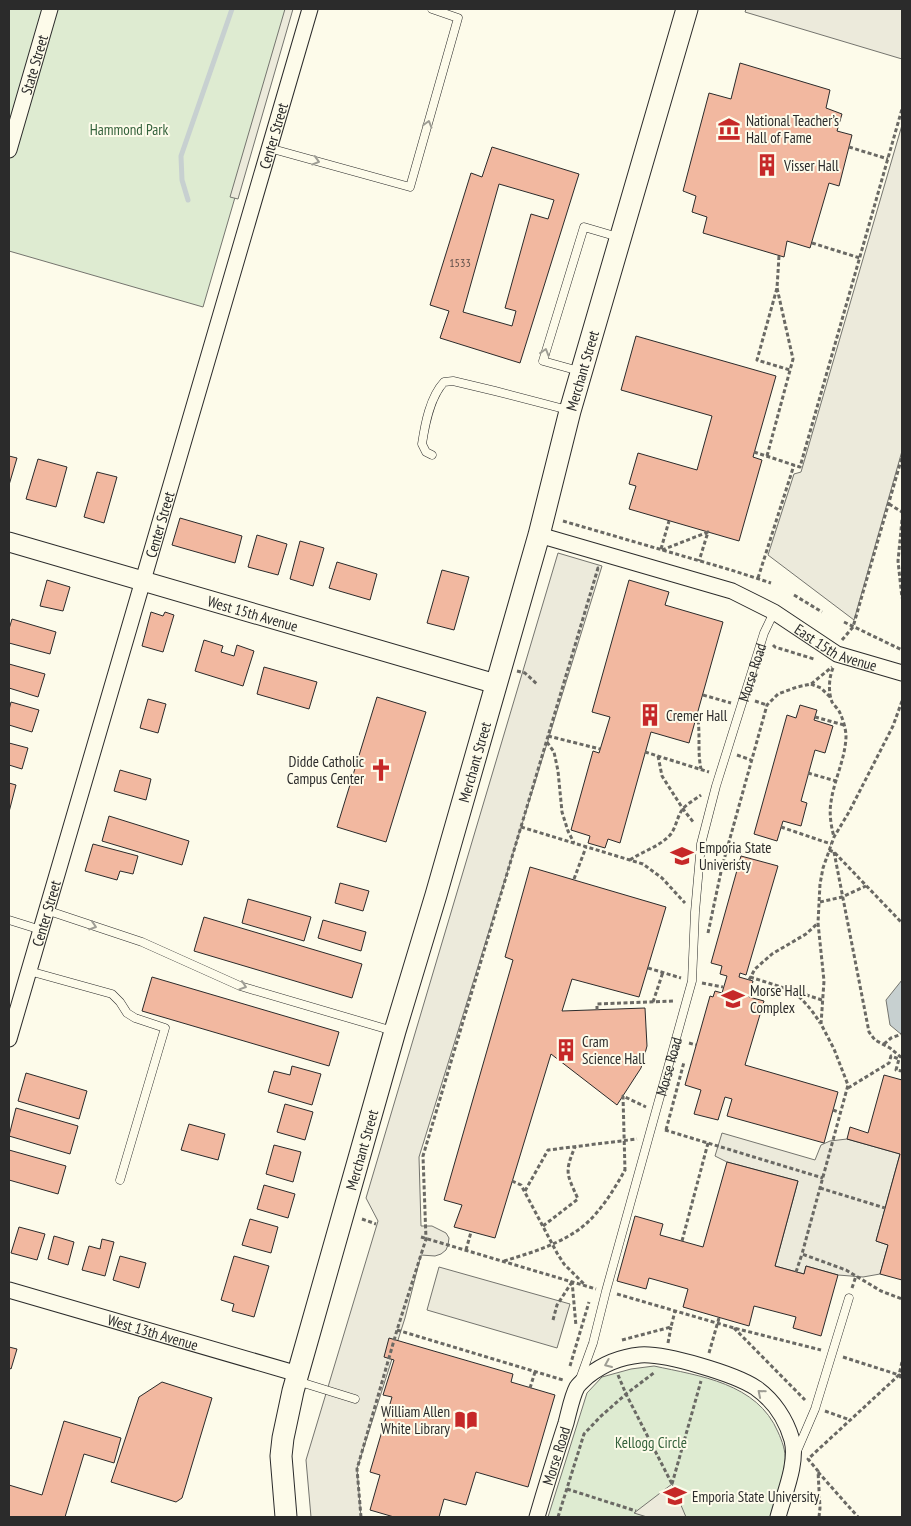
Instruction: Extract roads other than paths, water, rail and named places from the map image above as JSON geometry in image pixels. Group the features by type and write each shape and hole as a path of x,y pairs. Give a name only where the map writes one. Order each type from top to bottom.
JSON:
{"main road":[{"name":"Merchant Street","path":"286,1517 281,1456 283,1438 297,1378 395,1031 539,535 570,410 687,9"}],"street":[{"name":"State Street","path":"9,150 50,9"},
{"name":"Center Street","path":"9,1038 310,9"},
{"name":"East 15th Avenue","path":"539,535 732,591 774,612 836,654 902,673"},
{"name":"West 15th Avenue","path":"9,542 496,684"},
{"name":"West 13th Avenue","path":"9,1290 297,1378"},
{"path":"578,1386 599,1367 613,1361 640,1355 665,1357 705,1367 742,1380 757,1389 772,1402 782,1416 792,1441 794,1457 778,1517"},
{"name":"Morse Road","path":"537,1517 578,1386"}],"lane":[{"path":"270,148 410,187 458,18 432,9"},
{"path":"581,372 543,361 584,227 620,238"},
{"path":"432,454 426,452 422,444 426,421 439,387 444,382 453,381 495,390 570,410"},
{"name":"Morse Road","path":"578,1386 593,1343 692,981 695,912 701,844 716,786 764,633 774,612"},
{"path":"46,910 142,942 240,986 395,1031"},
{"path":"9,920 41,930"},
{"path":"29,970 112,994 127,1013 164,1028 120,1180"},
{"path":"794,1457 815,1409 849,1298"},
{"path":"297,1378 355,1399"}],"waterway":[{"path":"188,200 182,180 181,156 232,9"}],"place":[{"name":"National Teacher’s Hall of Fame","path":"729,129"},
{"name":"Visser Hall","path":"767,165"},
{"name":"Cremer Hall","path":"650,715"},
{"name":"Didde Catholic Campus Center","path":"381,770"},
{"name":"Emporia State Univeristy","path":"682,856"},
{"name":"Morse Hall Complex","path":"733,999"},
{"name":"Cram Science Hall","path":"566,1050"},
{"name":"William Allen White Library","path":"466,1420"},
{"name":"Emporia State University","path":"675,1496"}],"park label":[{"name":"Hammond Park","path":"129,129"},
{"name":"Kellogg Circle","path":"651,1442"}]}
